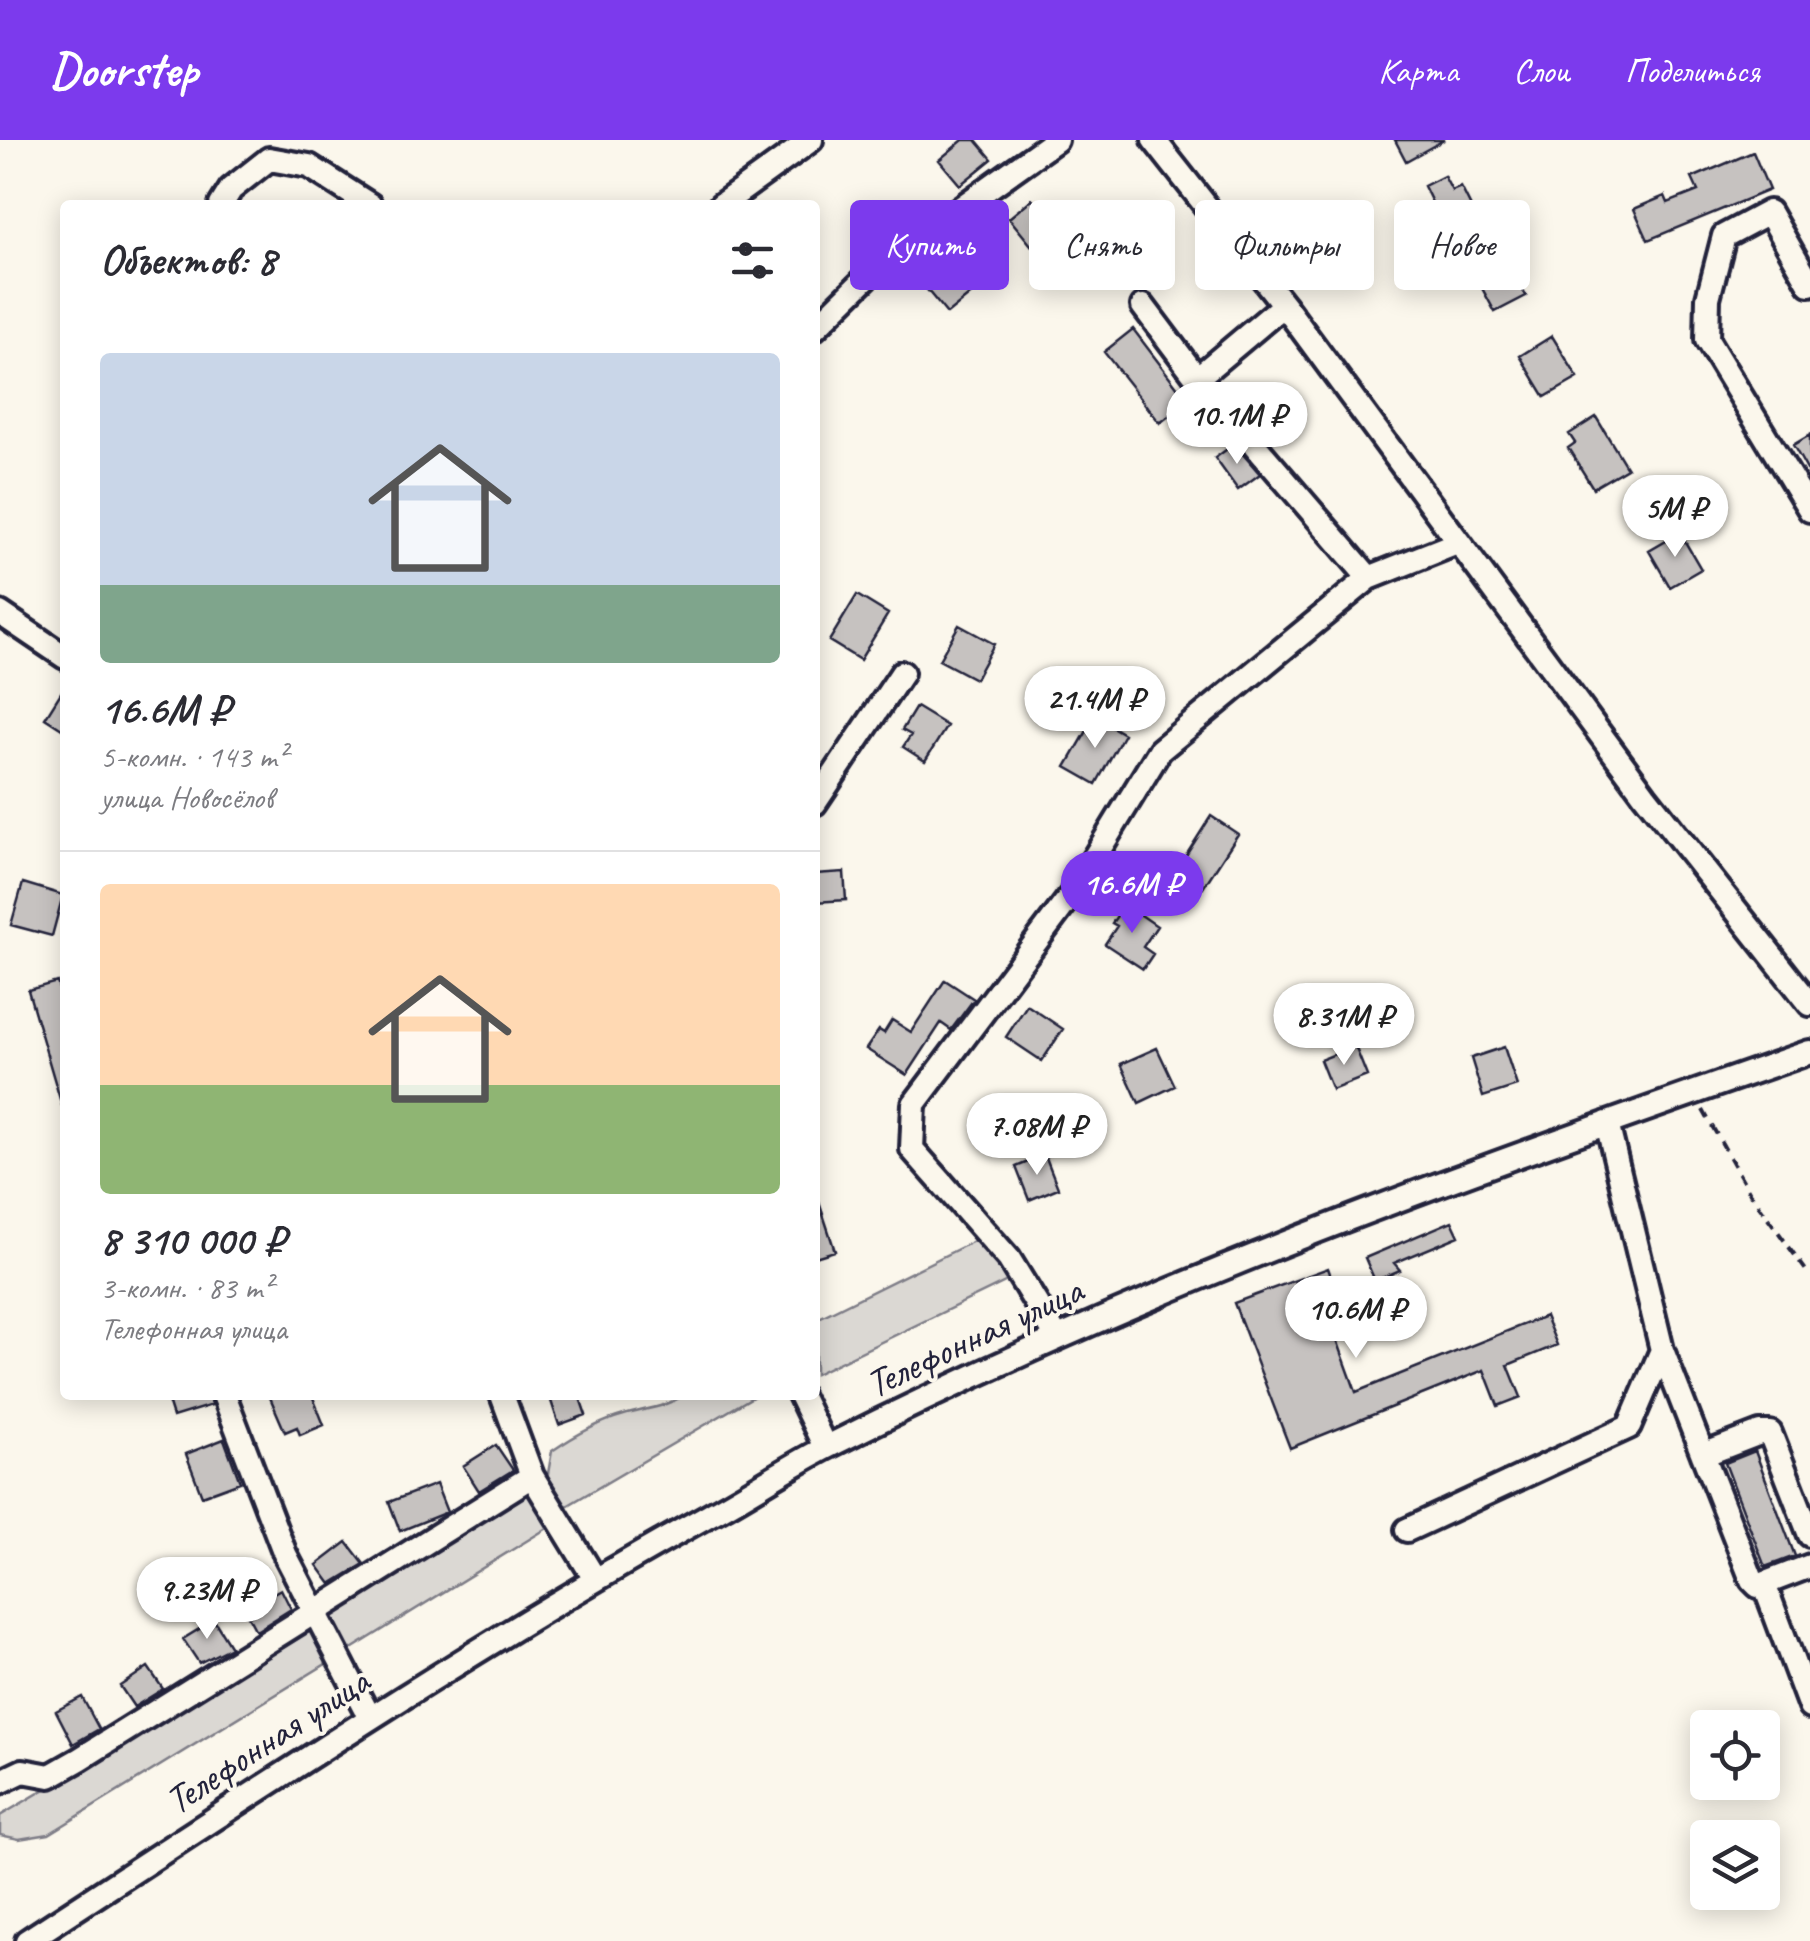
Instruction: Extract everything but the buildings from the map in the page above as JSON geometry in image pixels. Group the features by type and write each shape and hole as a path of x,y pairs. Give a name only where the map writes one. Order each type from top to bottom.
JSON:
{"street":[{"path":"728,200 811,140"},
{"path":"820,323 875,268 1056,140"},
{"path":"1154,140 1284,305 1645,795 1810,1004"},
{"path":"224,200 231,188 268,159 310,166 362,200"},
{"path":"1810,284 1769,212 1724,236 1708,298 1707,340 1810,510"},
{"path":"1197,378 1284,305"},
{"path":"1143,306 1197,378 1368,578"},
{"path":"1056,1336 1009,1259 912,1149 914,1104 1072,894 1160,750 1368,578 1458,543"},
{"path":"2,619 60,654"},
{"path":"820,796 902,673"},
{"name":"Телефонная улица","path":"26,1941 370,1718 595,1579 825,1448 1056,1336 1504,1158 1810,1052"},
{"path":"1607,1122 1662,1350 1752,1580 1758,1586 1810,1566"},
{"path":"1407,1530 1629,1427 1662,1350"},
{"path":"226,1400 285,1554 370,1718"},
{"path":"504,1400 532,1476 595,1579"},
{"path":"802,1400 825,1448"},
{"path":"1703,1454 1760,1432 1770,1433 1810,1535"},
{"path":"0,1782 22,1770 50,1776 532,1476"},
{"path":"1764,1584 1810,1707"}],"path":[{"path":"1694,1092 1750,1193 1810,1276"}],"shaded area":[{"path":"976,1240 1009,1280 820,1372 820,1318"},
{"path":"674,1400 747,1400 565,1507 547,1479 552,1451 605,1421"},
{"path":"528,1487 549,1527 345,1653 326,1615"},
{"path":"311,1631 329,1662 49,1834 19,1839 0,1835 0,1816"}]}
